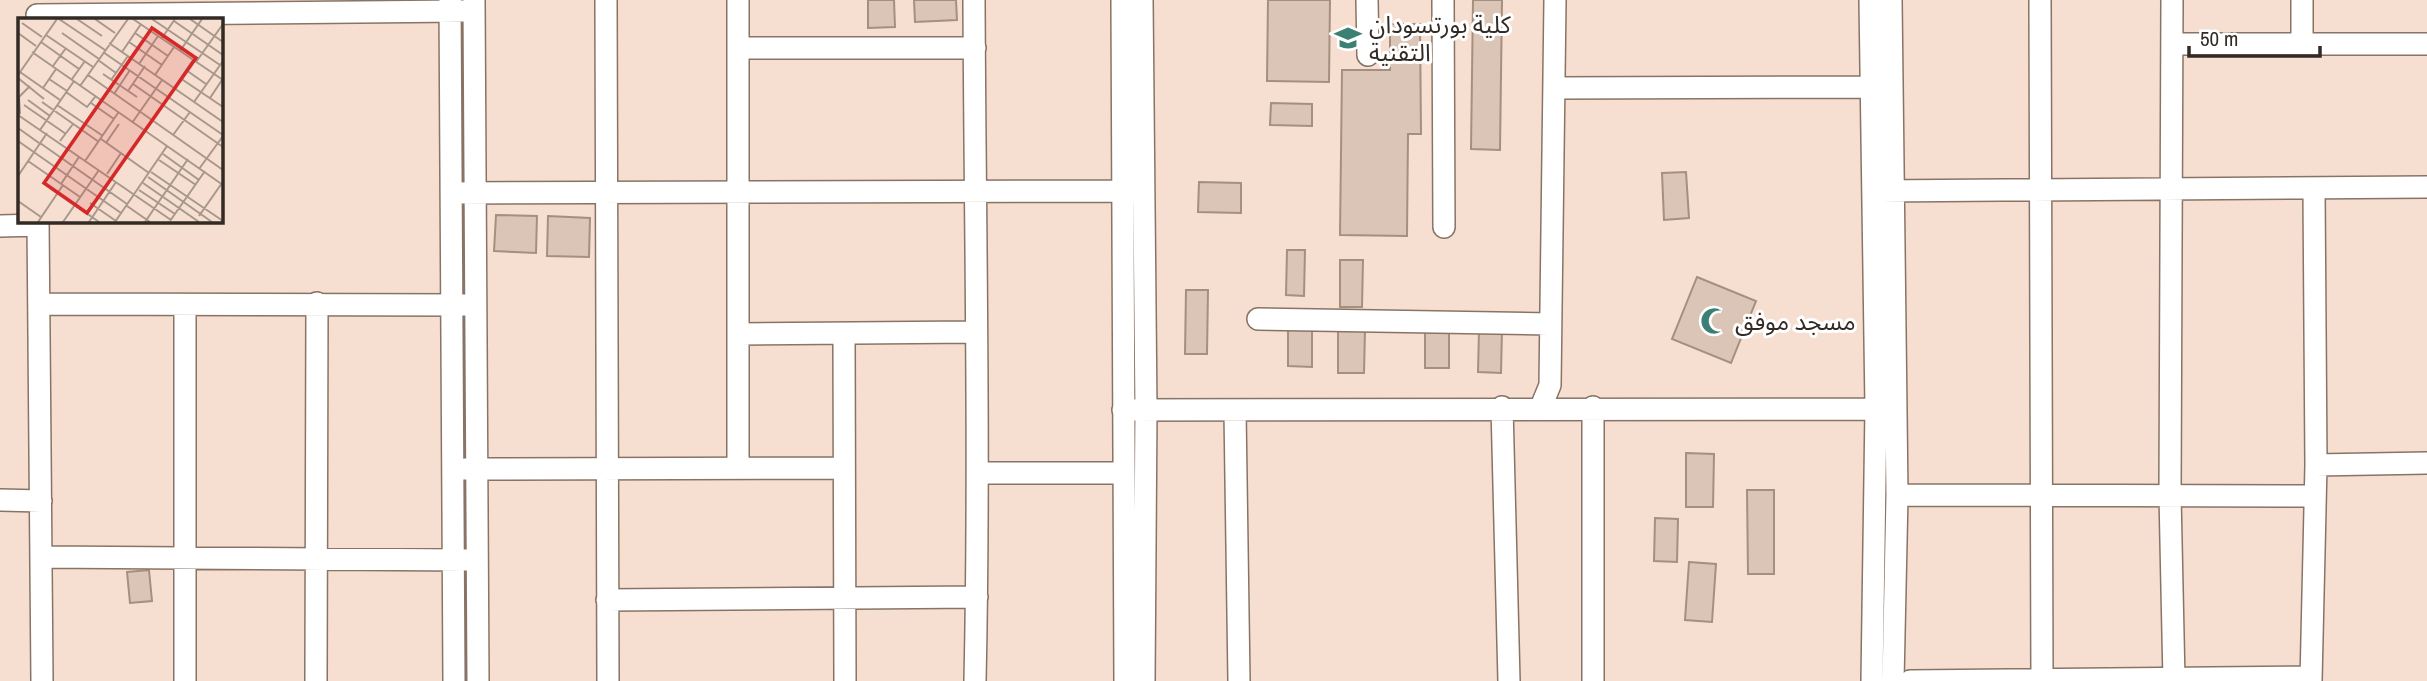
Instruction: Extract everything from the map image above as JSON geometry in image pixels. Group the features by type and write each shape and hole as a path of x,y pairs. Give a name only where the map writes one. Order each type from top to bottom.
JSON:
{"street":[{"path":"606,0 608,681"},
{"path":"738,0 738,468"},
{"path":"974,0 977,192 974,332 978,473 975,681"},
{"path":"1122,0 1146,410 1144,681"},
{"path":"1125,681 1123,410 1142,0"},
{"path":"1367,0 1368,55"},
{"path":"1443,0 1444,227"},
{"path":"1541,407 1550,385 1555,0"},
{"path":"1870,0 1870,87 1881,191"},
{"path":"1872,681 1886,409 1881,191 1891,0"},
{"path":"2040,0 2042,680"},
{"path":"2172,0 2174,44 2170,495 2174,679"},
{"path":"2302,0 2302,42"},
{"path":"450,6 454,681"},
{"path":"37,11 186,7 474,6 478,681"},
{"path":"2174,44 2427,44"},
{"path":"739,48 975,48"},
{"path":"1555,88 1870,87"},
{"path":"1881,191 2041,188 2315,190 2427,187"},
{"path":"1910,681 2311,679 2316,465 2315,190"},
{"path":"452,193 607,195 739,192 1133,192"},
{"path":"0,226 38,223 42,681"},
{"path":"316,681 317,303"},
{"path":"39,304 476,305"},
{"path":"185,305 185,681"},
{"path":"1258,319 1549,324"},
{"path":"739,334 844,336 974,332"},
{"path":"844,336 845,681"},
{"path":"1123,410 1502,407 1886,409"},
{"path":"1502,407 1509,681"},
{"path":"1593,407 1593,681"},
{"path":"1886,409 1897,495 1893,681"},
{"path":"1235,411 1239,681"},
{"path":"2316,465 2427,463"},
{"path":"453,470 607,467 844,468"},
{"path":"978,473 1124,473"},
{"path":"1897,495 2314,496"},
{"path":"0,500 41,500"},
{"path":"42,557 476,560"},
{"path":"607,600 977,597"}],"building":[{"path":"868,0 894,0 895,27 868,28"},
{"path":"914,0 956,0 957,20 915,22"},
{"path":"1268,0 1330,0 1329,82 1267,81"},
{"path":"1473,0 1502,0 1500,150 1471,149"},
{"path":"1390,24 1420,24 1421,134 1408,134 1407,236 1340,235 1342,70 1390,70"},
{"path":"1271,103 1312,104 1312,126 1270,125"},
{"path":"1686,172 1689,218 1664,220 1662,173"},
{"path":"1199,182 1241,183 1241,213 1198,212"},
{"path":"496,215 537,216 536,253 494,251"},
{"path":"548,216 590,218 589,257 547,256"},
{"path":"1287,250 1305,250 1304,296 1286,295"},
{"path":"1340,260 1363,260 1362,307 1340,307"},
{"path":"1697,277 1756,301 1731,363 1672,339"},
{"path":"1186,290 1208,290 1207,354 1185,354"},
{"path":"1425,326 1449,326 1449,368 1425,368"},
{"path":"1288,327 1312,328 1312,367 1288,366"},
{"path":"1338,329 1365,330 1364,373 1338,373"},
{"path":"1479,330 1502,330 1501,373 1478,372"},
{"path":"1686,453 1714,454 1713,507 1686,507"},
{"path":"1747,490 1774,490 1774,574 1748,574"},
{"path":"1655,518 1678,519 1677,562 1654,561"},
{"path":"1689,562 1716,564 1712,622 1685,620"},
{"path":"149,570 152,601 130,603 127,572"}],"place":[{"name":"كلية بورتسودان التقنية","path":"1348,38"},
{"name":"مسجد موفق","path":"1714,321"}]}
